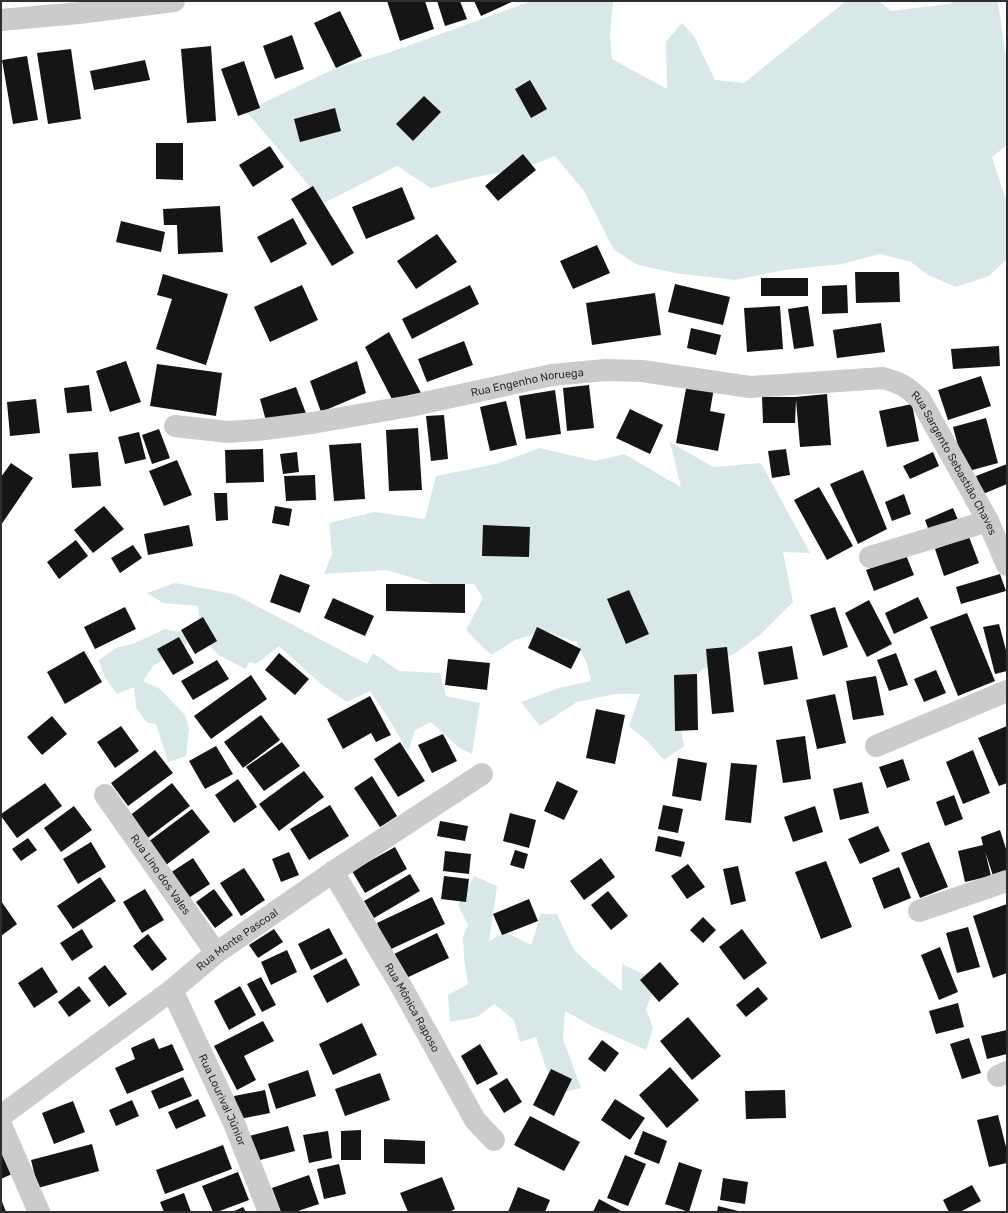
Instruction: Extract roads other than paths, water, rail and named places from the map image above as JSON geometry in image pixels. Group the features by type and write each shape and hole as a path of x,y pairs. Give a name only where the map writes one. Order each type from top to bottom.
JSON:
{"street":[{"path":"1,20 79,13 174,1"},
{"name":"Rua Engenho Noruega","path":"175,426 228,432 312,423 410,406 552,375 605,370 642,371 750,387 883,378"},
{"name":"Rua Sargento Sebastião Chaves","path":"883,378 899,382 920,399 996,526 1007,565"},
{"path":"870,556 996,526"},
{"path":"876,746 1007,691"},
{"name":"Rua Monte Pascoal","path":"1,1116 172,990 216,953 333,872 482,774"},
{"name":"Rua Lino dos Vales","path":"105,795 216,953"},
{"name":"Rua Mônica Raposo","path":"333,872 401,986 475,1120 494,1140"},
{"path":"919,911 1007,881"},
{"name":"Rua Lourival Júnior","path":"172,990 234,1122 269,1212"},
{"path":"1,1125 39,1212"}]}
